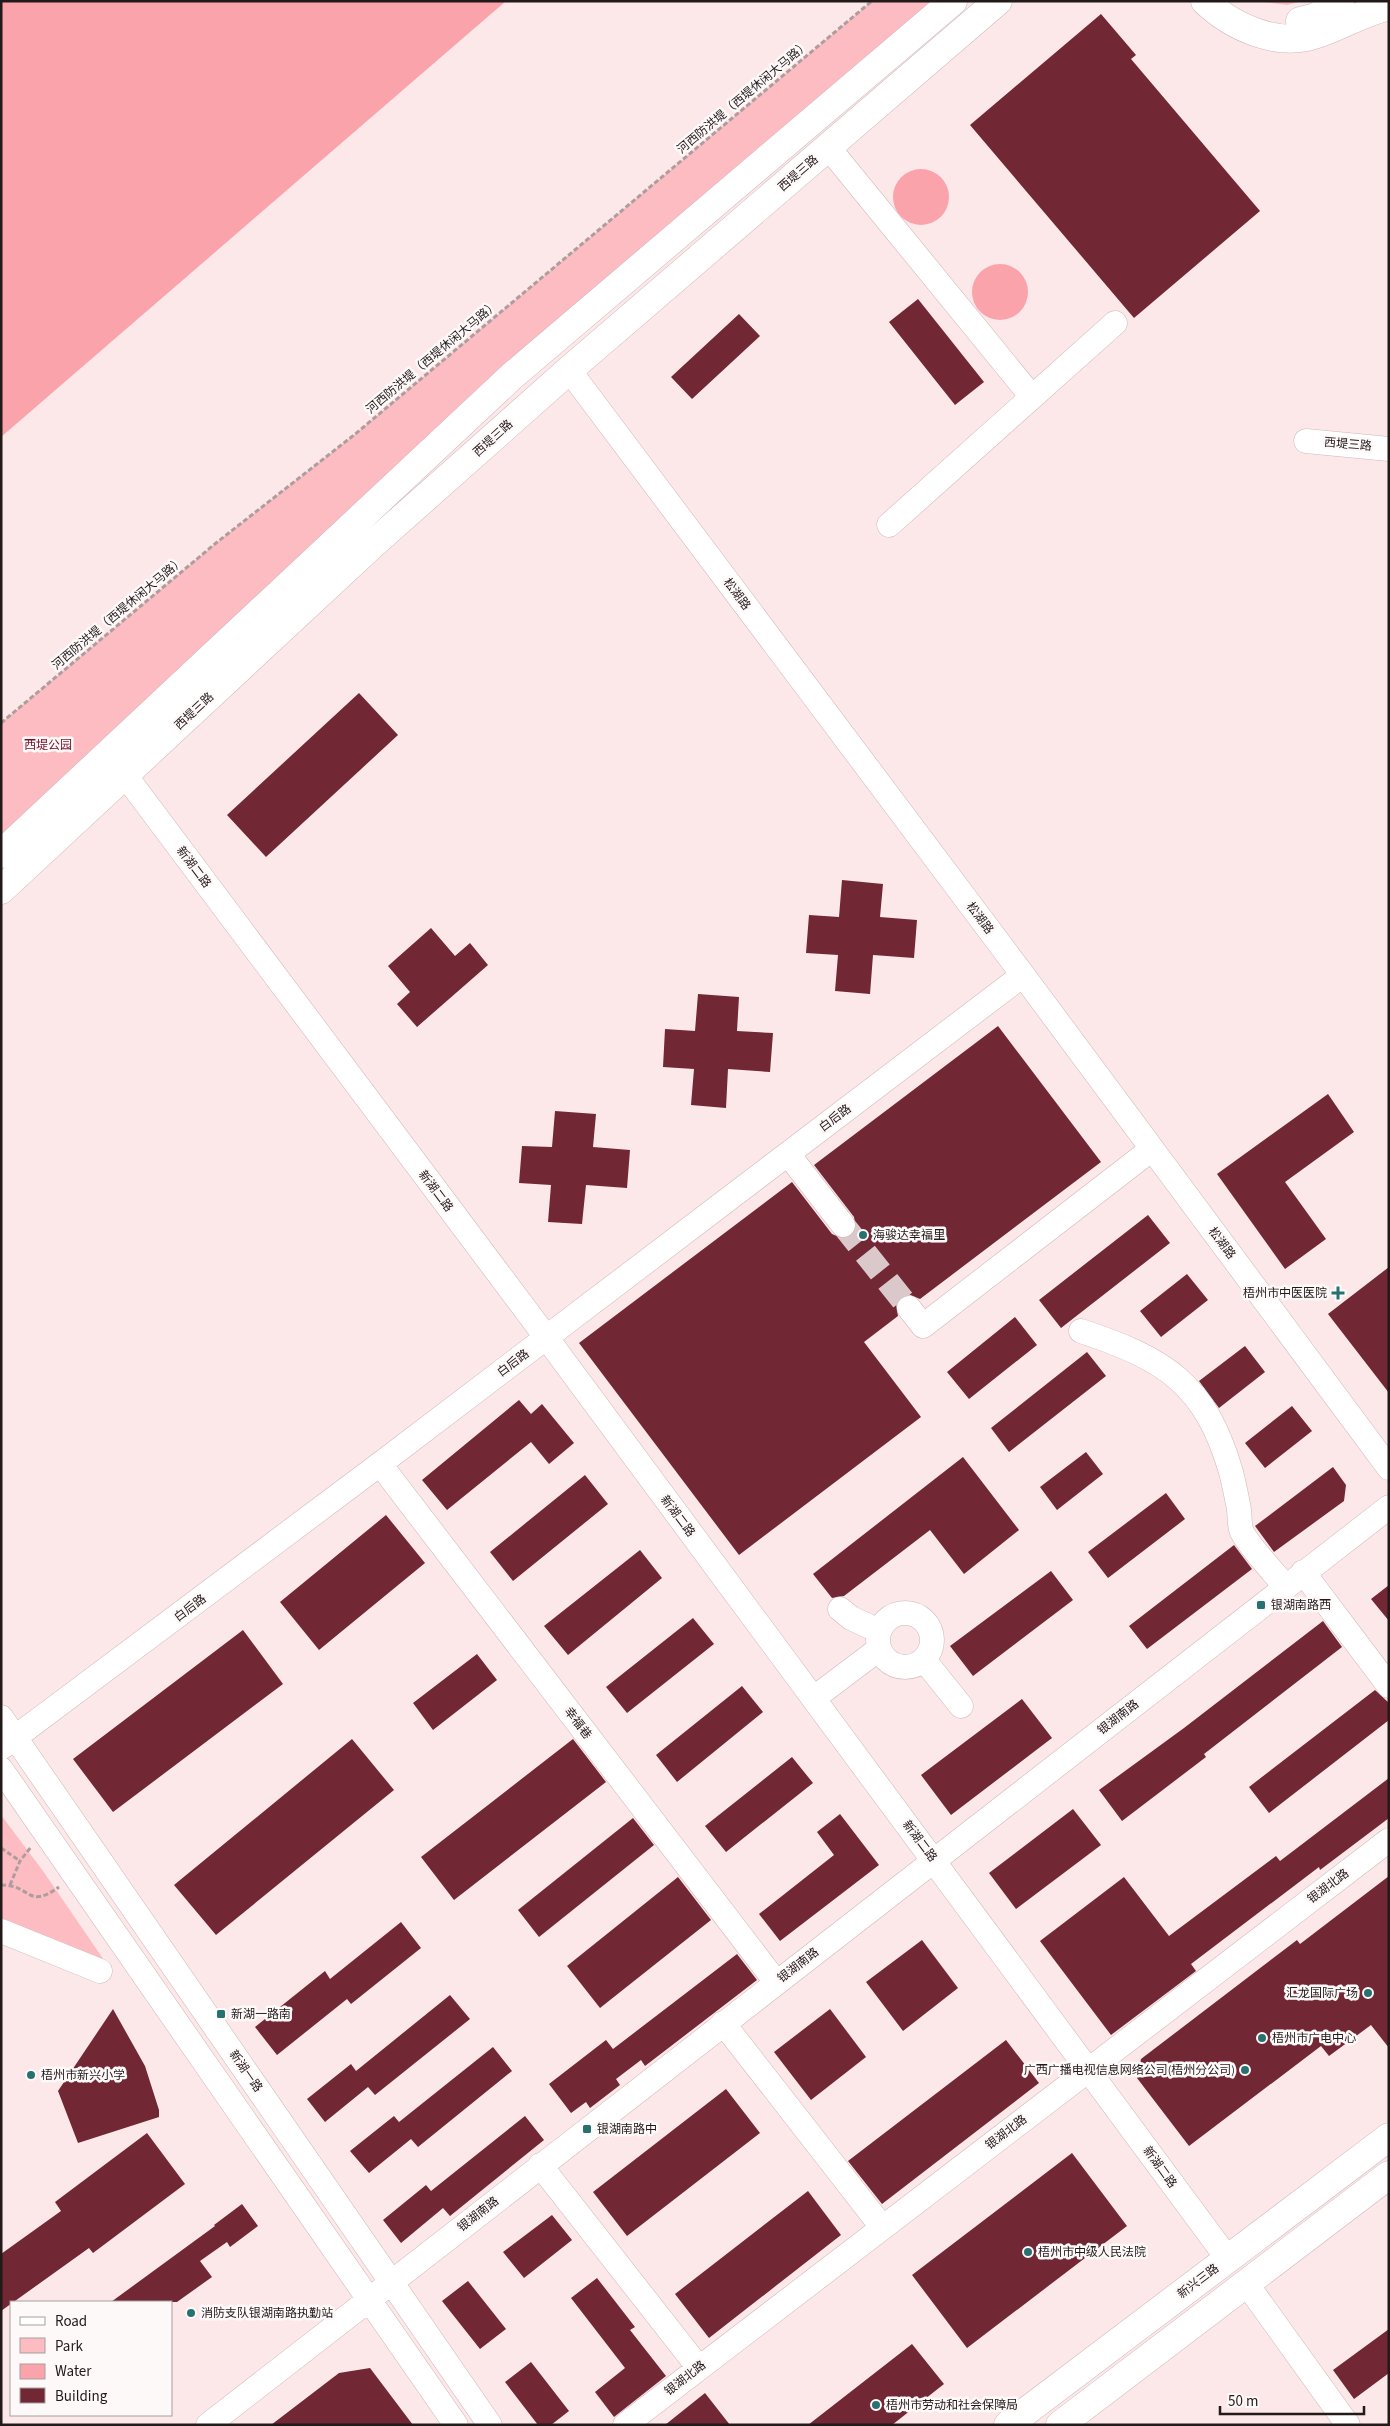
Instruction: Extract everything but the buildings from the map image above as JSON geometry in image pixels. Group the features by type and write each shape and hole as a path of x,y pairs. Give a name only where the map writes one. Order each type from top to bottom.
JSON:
{"main road":[{"path":"1,854 512,376 953,1"},
{"name":"西堤三路","path":"1,890 372,545 568,370 998,1"},
{"path":"1205,1 1237,24 1252,31 1284,38 1316,34 1376,9 1389,6"},
{"path":"1232,1 1265,17 1296,21 1316,17 1340,1"},
{"name":"新兴三路","path":"1008,2425 1389,2137"},
{"path":"1060,2425 1389,2175"}],"street":[{"path":"828,147 1032,397"},
{"path":"889,525 1115,323"},
{"name":"松湖路","path":"568,370 1023,975 1389,1468"},
{"name":"西堤三路","path":"1306,441 1389,449"},
{"name":"新湖二路","path":"125,775 546,1337 1228,2259"},
{"name":"白后路","path":"9,1744 1023,975"},
{"path":"908,1308 923,1326 1152,1149"},
{"path":"788,1154 843,1225"},
{"path":"1081,1330 1111,1341 1166,1367 1197,1398 1207,1414 1225,1453 1237,1498 1242,1532 1285,1586"},
{"name":"幸福巷","path":"380,1464 776,1982"},
{"name":"银湖南路","path":"211,2424 723,2023 1389,1507"},
{"path":"1303,1572 1389,1686"},
{"path":"814,1698 879,1640 890,1617 898,1613 916,1614 924,1619 932,1635 932,1644 924,1660 916,1665 899,1667 884,1657 879,1640 840,1608"},
{"path":"924,1660 961,1706"},
{"name":"新湖一路","path":"1,1717 9,1744 391,2282 490,2425"},
{"path":"1,1769 456,2425"},
{"name":"银湖北路","path":"625,2425 1389,1840"},
{"path":"1,1932 100,1970"},
{"path":"723,2023 882,2227"},
{"path":"540,2166 699,2368"},
{"path":"1246,2283 1348,2425"}],"path":[{"name":"河西防洪堤（西堤休闲大马路）","path":"1,723 216,543 354,435 872,1"},
{"path":"10,1885 20,1862 46,1833"},
{"path":"1,1848 20,1862"},
{"path":"1,1885 10,1885 34,1897 43,1898 75,1876"}],"green space":[{"name":"西堤公园","path":"872,1 953,1 512,376 1,854 1,723 216,543 354,435"},
{"path":"1256,1 1302,1 1287,5"},
{"path":"1,1815 43,1871 106,1963 1,1922"}],"water":[{"path":"1,1 506,1 1,437"},
{"path":"921,169 932,171 941,177 947,186 949,197 947,208 941,217 932,223 921,225 910,223 901,217 895,208 893,197 895,186 901,177 910,171"},
{"path":"1000,264 1011,266 1020,272 1026,281 1028,292 1026,303 1020,312 1011,318 1000,320 989,318 980,312 974,303 972,292 974,281 980,272 989,266"}],"tunnel":[{"path":"843,1225 909,1308"}],"place":[{"name":"海骏达幸福里","path":"863,1235"},
{"name":"梧州市中医医院","path":"1338,1293"},
{"name":"银湖南路西","path":"1261,1605"},
{"name":"汇龙国际广场","path":"1368,1993"},
{"name":"新湖一路南","path":"221,2014"},
{"name":"梧州市广电中心","path":"1262,2038"},
{"name":"广西广播电视信息网络公司(梧州分公司)","path":"1245,2070"},
{"name":"梧州市新兴小学","path":"31,2075"},
{"name":"银湖南路中","path":"587,2129"},
{"name":"梧州市中级人民法院","path":"1028,2252"},
{"name":"消防支队银湖南路执勤站","path":"191,2313"},
{"name":"梧州市劳动和社会保障局","path":"876,2405"}]}
